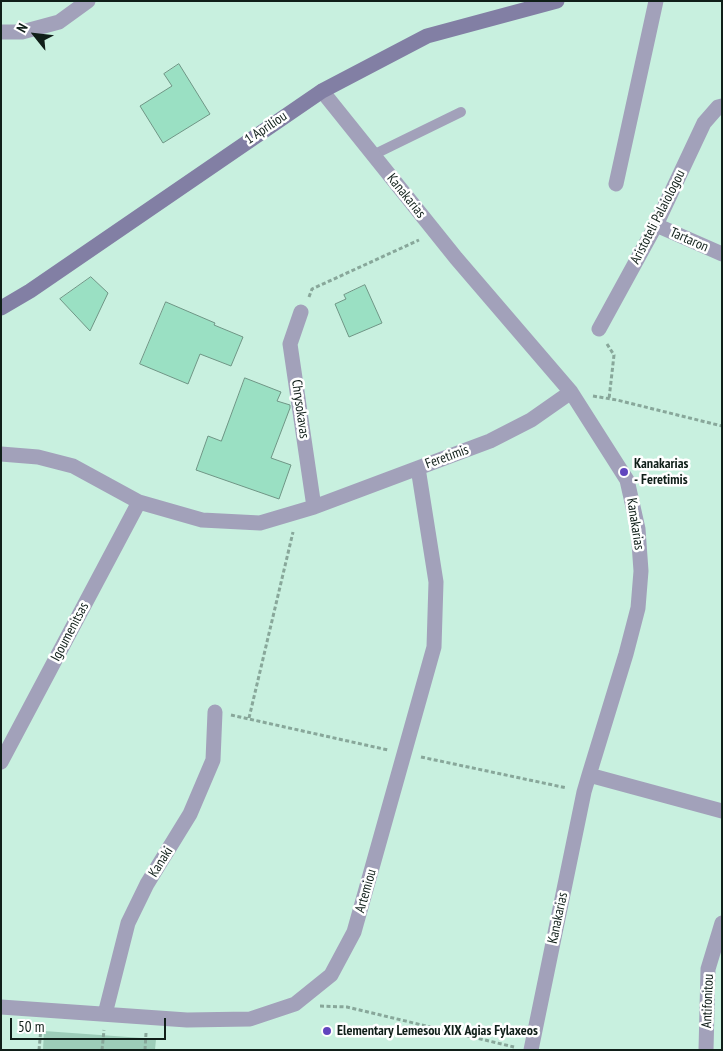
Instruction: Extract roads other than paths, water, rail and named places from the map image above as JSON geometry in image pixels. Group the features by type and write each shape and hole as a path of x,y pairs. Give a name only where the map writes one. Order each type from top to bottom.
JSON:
{"main road":[{"name":"1 Apriliou","path":"1,308 30,291 322,91 427,36 556,1"}],"street":[{"path":"1,32 22,32 58,22 88,1"},
{"path":"616,184 656,1"},
{"name":"Kanakarias","path":"322,91 456,258 571,392 627,480 638,529 640,563 638,608 626,654 588,775 524,1049"},
{"name":"Aristoteli Palaiologou","path":"599,329 656,225 704,123 720,107"},
{"name":"Tartaron","path":"656,225 722,254"},
{"name":"Chrysokavas","path":"301,312 290,344 314,507"},
{"name":"Feretimis","path":"1,454 38,457 73,466 139,502 202,520 260,523 314,507 490,442 531,420 571,392"},
{"name":"Artemiou","path":"1,1007 187,1020 250,1019 295,1004 331,975 354,932 434,647 436,582 418,468"},
{"name":"Igoumenitsas","path":"1,762 139,502"},
{"name":"Kanaki","path":"105,1014 128,923 147,884 190,814 213,760 215,712"},
{"path":"588,775 722,811"},
{"name":"Antifonitou","path":"706,1050 708,969 722,923"}],"lane":[{"path":"373,155 461,112"}],"place":[{"name":"Kanakarias - Feretimis","path":"624,472"},
{"name":"Elementary Lemesou XIX Agias Fylaxeos","path":"327,1031"}]}
